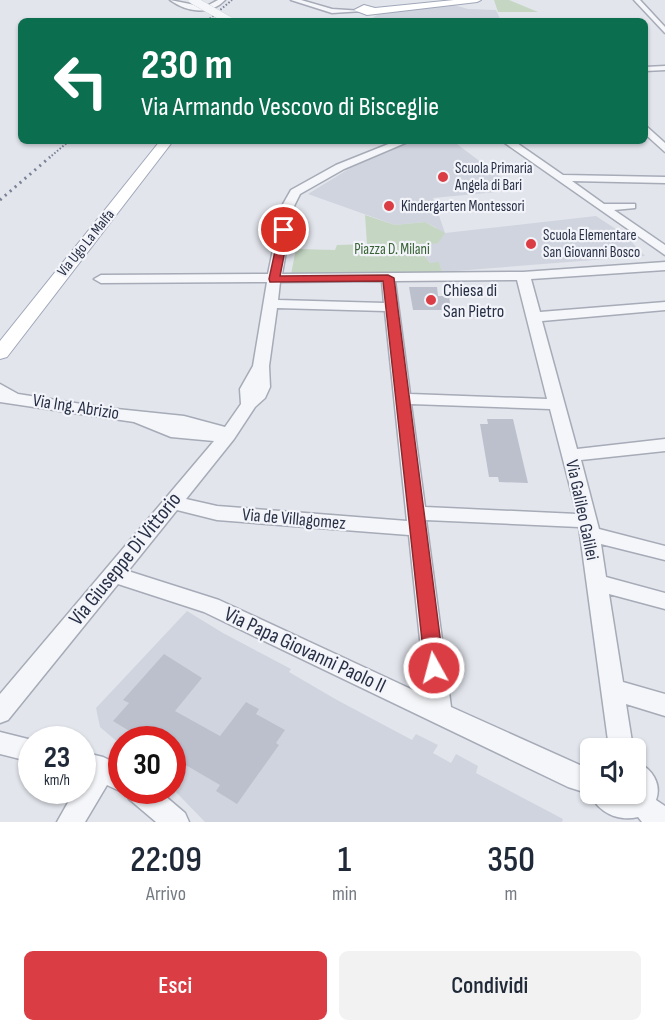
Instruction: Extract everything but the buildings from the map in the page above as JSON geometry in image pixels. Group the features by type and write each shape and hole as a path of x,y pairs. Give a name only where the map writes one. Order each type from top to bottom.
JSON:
{"main road":[{"path":"364,12 453,0"},
{"path":"364,12 477,0"},
{"name":"Via Ugo La Malfa","path":"2,347 165,144"}],"street":[{"path":"173,0 204,10 215,7 222,0"},
{"path":"193,0 225,18"},
{"path":"294,0 332,11 364,12"},
{"path":"638,0 665,31"},
{"path":"648,69 664,69"},
{"path":"648,130 665,131"},
{"path":"648,132 663,145"},
{"name":"Via Giuseppe Di Vittorio","path":"0,712 257,398 262,387 261,366 274,279 288,206 295,192 340,167 398,144"},
{"path":"511,144 665,251"},
{"path":"561,178 665,180"},
{"path":"603,207 631,206"},
{"path":"101,279 523,276 665,266"},
{"name":"Via Galileo Galilei","path":"523,276 589,528 619,738"},
{"path":"388,278 440,714"},
{"path":"271,304 392,307"},
{"path":"534,317 663,309"},
{"name":"Via Ing. Abrizio","path":"4,394 139,417 159,429 204,436 228,435"},
{"path":"403,399 557,404"},
{"path":"571,455 665,445"},
{"name":"Via de Villagomez","path":"172,502 217,513 589,528 665,553"},
{"name":"Via Papa Giovanni Paolo II","path":"112,574 211,606 580,779"},
{"path":"596,582 665,602"},
{"path":"611,689 665,705"},
{"path":"0,743 18,748"},
{"path":"70,822 102,771"},
{"path":"611,804 622,813 656,816 651,791 646,782"},
{"path":"155,804 176,822"}],"shaded area":[{"path":"454,5 468,9 496,10 500,18 372,18 382,12"},
{"path":"407,144 457,144 518,190 433,198 445,233 596,216 625,235 645,256 442,272 439,263 430,263 417,246 439,231 435,227 425,222 395,225 308,194 355,165"},
{"path":"187,611 291,669 289,672 337,700 412,740 416,734 438,745 433,753 451,763 456,754 478,766 476,773 563,819 562,822 205,822 186,802 186,726 108,726 108,734 100,727 96,708"}],"green space":[{"path":"494,0 509,0 538,12 498,12"},
{"name":"Piazza D. Milani","path":"365,215 395,225 425,222 445,233 438,243 417,246 430,263 439,262 442,272 291,274 296,249 335,250 337,245 367,244"}],"railway":[{"path":"211,18 232,0"},
{"path":"49,158 65,144"},
{"path":"0,200 50,157"}],"place":[{"name":"Scuola Primaria Angela di Bari","path":"443,177"},
{"name":"Kindergarten Montessori","path":"389,206"},
{"name":"Scuola Elementare San Giovanni Bosco","path":"531,244"},
{"name":"Chiesa di San Pietro","path":"431,300"}],"route":[{"path":"284,230 274,279 388,278 434,668"}]}
